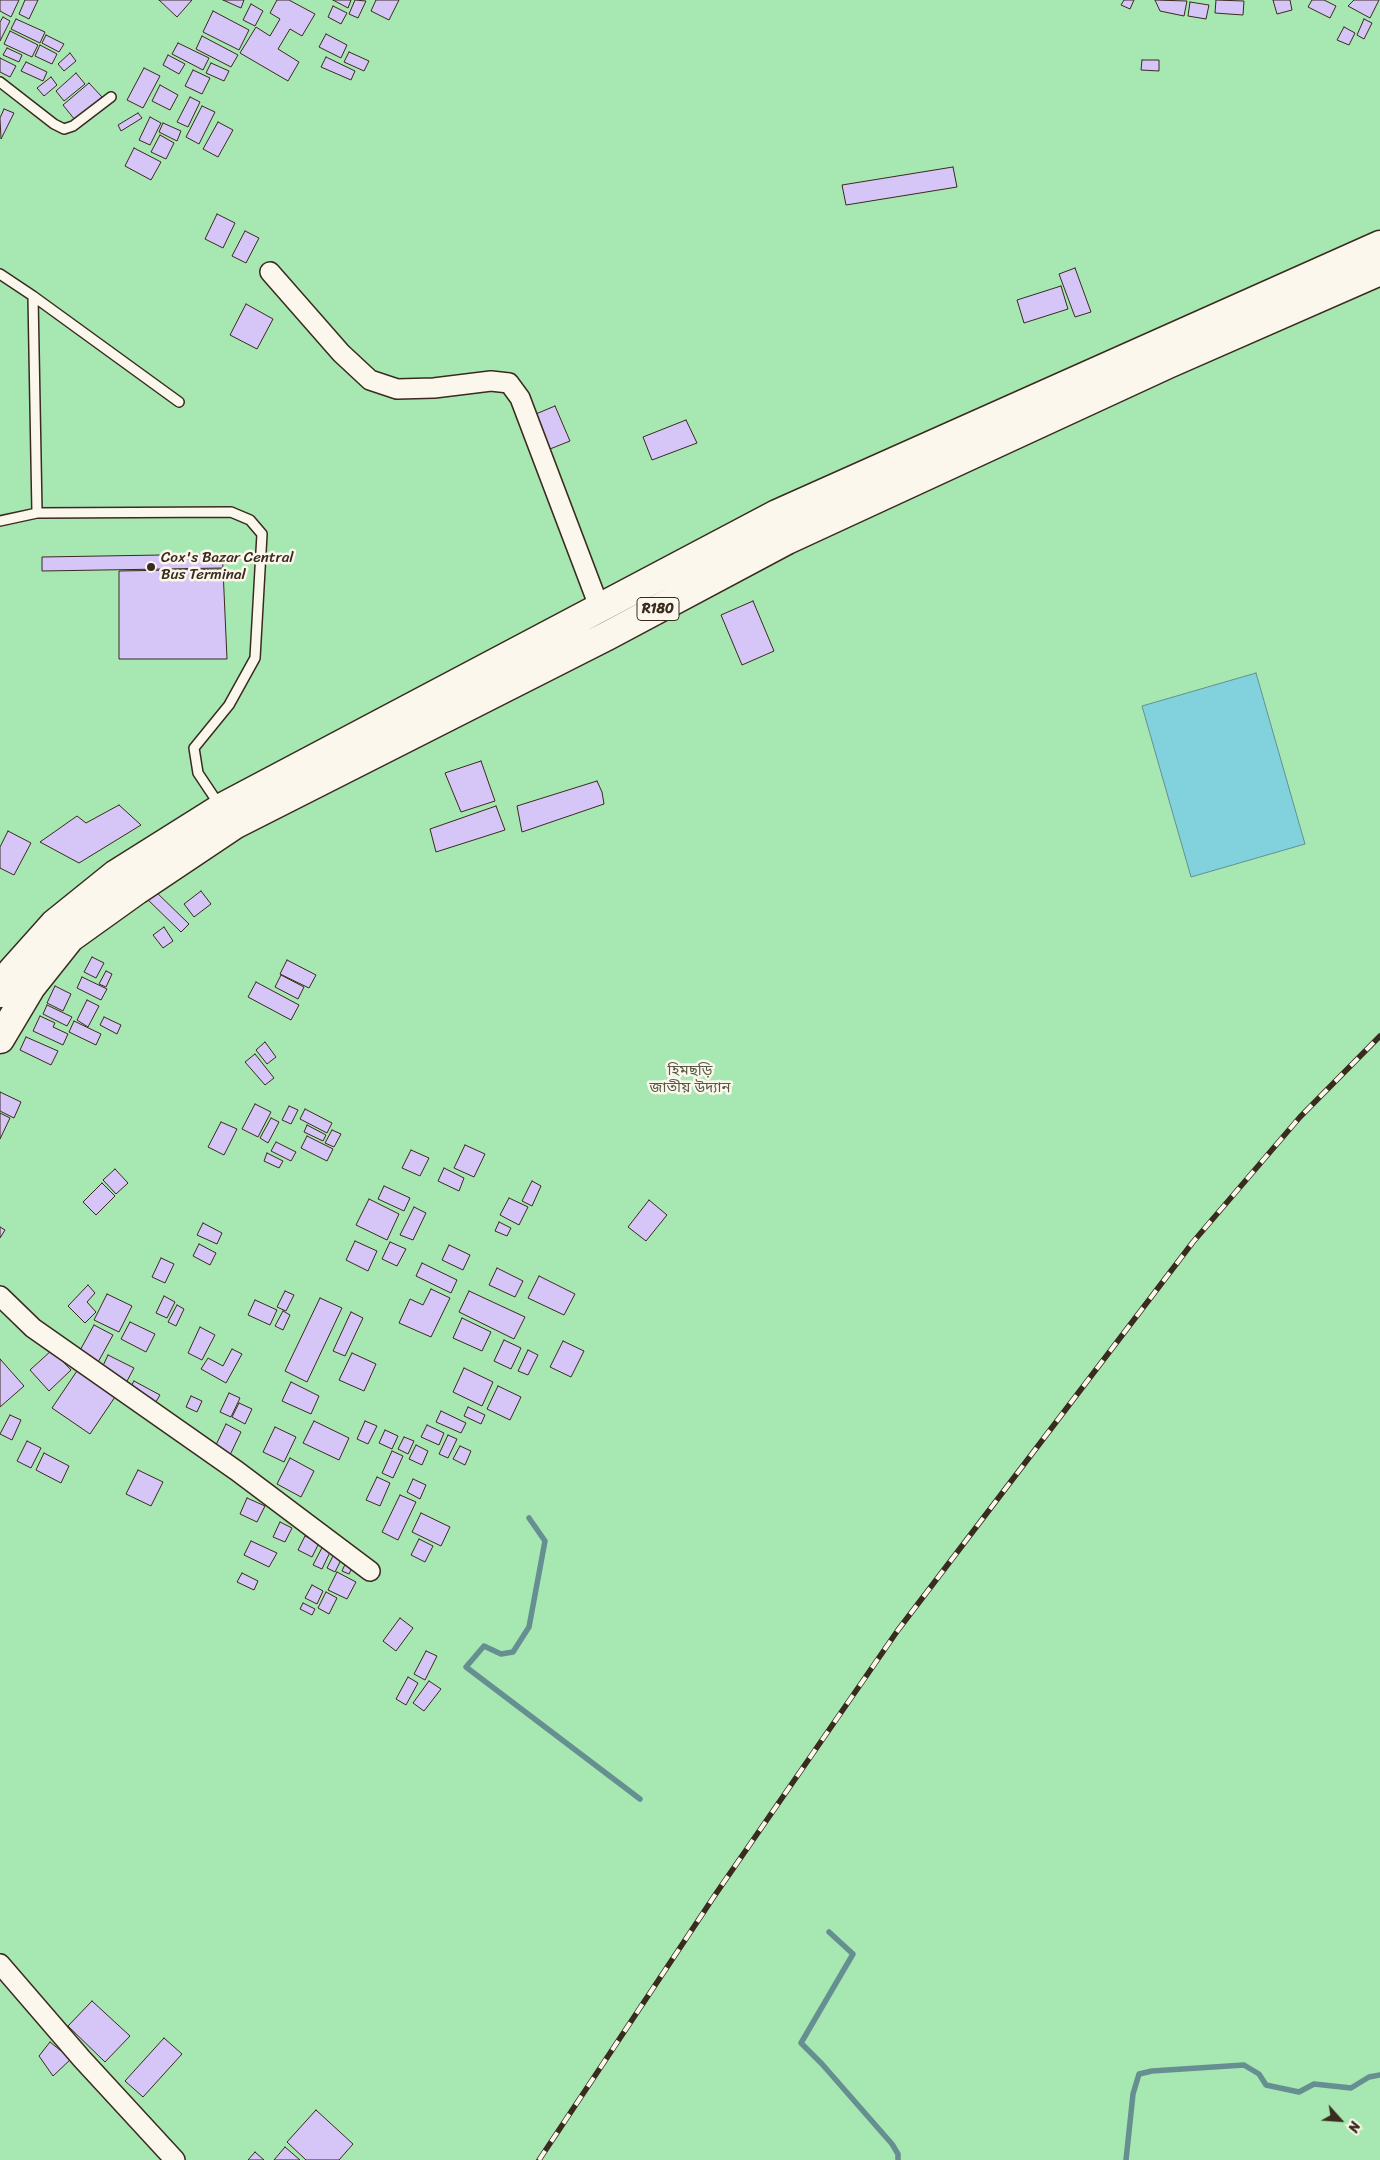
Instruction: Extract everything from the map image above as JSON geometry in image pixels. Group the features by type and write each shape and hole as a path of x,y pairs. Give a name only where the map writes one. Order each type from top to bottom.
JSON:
{"main road":[{"name":"R180","path":"4,980 54,924 116,874 221,808 777,514 1380,245"},
{"name":"R180","path":"0,1039 31,987 70,938 137,890 234,825 607,636 787,540 1159,368 1380,271"}],"street":[{"path":"270,272 341,353 370,380 397,389 434,388 491,381 509,383 520,398 600,609"},
{"path":"0,1296 33,1328 237,1471 370,1571"},
{"path":"0,1964 88,2066 175,2160"}],"lane":[{"path":"0,82 54,124 64,129 73,126 111,97"},
{"path":"0,274 179,402"},
{"path":"33,296 37,513"},
{"path":"0,521 37,513 231,512 250,520 262,534 255,658 229,705 194,748 198,773 221,808"}],"green space":[{"name":"হিমছড়ি জাতীয় উদ্যান","path":"0,0 1380,0 1380,2160 0,2160"}],"water":[{"path":"1256,673 1305,844 1191,877 1142,706"}],"building":[{"path":"0,0 19,0 11,17 0,11"},
{"path":"25,0 38,0 29,19 19,14"},
{"path":"159,0 192,0 177,17"},
{"path":"223,0 244,0 241,8"},
{"path":"277,0 289,0 315,14 302,36 290,29 278,49 299,62 288,81 240,53 256,27 270,36 280,19 270,13"},
{"path":"333,0 351,0 348,8"},
{"path":"355,0 366,1 358,18 349,14"},
{"path":"376,0 399,0 389,20 371,11"},
{"path":"1124,0 1134,0 1130,9 1121,5"},
{"path":"1155,0 1187,1 1184,16 1160,11"},
{"path":"1216,0 1244,1 1243,15 1215,13"},
{"path":"1273,0 1290,0 1292,10 1277,14"},
{"path":"1312,0 1324,0 1336,6 1330,18 1308,7"},
{"path":"1354,0 1379,0 1370,18 1348,6"},
{"path":"1190,2 1209,5 1206,19 1188,16"},
{"path":"251,4 263,11 255,26 243,20"},
{"path":"333,6 347,13 341,24 328,17"},
{"path":"213,11 249,30 239,50 203,32"},
{"path":"3,17 10,21 0,41 0,22"},
{"path":"16,19 45,32 40,43 11,29"},
{"path":"1364,19 1372,23 1364,39 1357,35"},
{"path":"1344,27 1355,33 1349,45 1337,40"},
{"path":"10,31 38,45 32,57 4,44"},
{"path":"326,34 347,45 341,58 319,47"},
{"path":"46,35 64,44 59,52 42,43"},
{"path":"202,36 238,55 231,67 196,49"},
{"path":"178,43 209,58 203,70 172,54"},
{"path":"40,45 57,54 52,64 35,56"},
{"path":"7,48 22,55 19,62 3,55"},
{"path":"349,52 369,61 364,71 344,62"},
{"path":"70,53 76,61 64,71 58,64"},
{"path":"168,55 185,64 179,74 163,65"},
{"path":"326,57 355,71 351,80 321,67"},
{"path":"0,58 16,66 10,77 0,72"},
{"path":"1142,60 1159,60 1159,71 1141,70"},
{"path":"26,62 47,72 43,81 21,71"},
{"path":"211,63 229,71 224,81 206,73"},
{"path":"144,68 160,76 143,108 127,100"},
{"path":"193,70 210,78 202,94 185,86"},
{"path":"76,73 85,84 64,101 56,91"},
{"path":"51,77 57,85 44,96 37,88"},
{"path":"89,83 102,97 75,120 63,105"},
{"path":"160,85 178,95 170,110 152,101"},
{"path":"190,97 200,102 188,127 177,122"},
{"path":"202,106 215,112 199,144 186,137"},
{"path":"4,109 14,113 1,139 0,118"},
{"path":"138,113 142,118 121,131 118,125"},
{"path":"150,117 161,123 150,145 139,140"},
{"path":"218,122 233,130 218,157 203,149"},
{"path":"163,123 181,131 177,141 159,132"},
{"path":"160,135 174,143 166,159 151,152"},
{"path":"134,148 161,162 151,180 125,166"},
{"path":"953,167 957,187 846,205 842,185"},
{"path":"217,214 235,223 223,248 205,239"},
{"path":"245,231 259,238 246,263 232,256"},
{"path":"1075,268 1091,312 1075,317 1059,274"},
{"path":"1061,286 1068,309 1024,323 1017,300"},
{"path":"246,304 273,319 257,349 230,335"},
{"path":"555,406 570,441 545,451 531,416"},
{"path":"686,420 697,443 652,460 643,437"},
{"path":"222,554 223,568 42,571 42,557"},
{"path":"223,569 227,659 119,659 119,571"},
{"path":"753,601 774,651 742,665 721,615"},
{"path":"481,761 495,801 461,812 445,773"},
{"path":"597,781 602,792 604,804 522,832 517,806"},
{"path":"119,805 141,825 79,863 40,842 77,816 86,823"},
{"path":"496,806 505,830 436,852 430,829"},
{"path":"8,831 31,843 14,875 0,868 0,847"},
{"path":"151,887 189,924 181,932 143,895"},
{"path":"201,891 211,904 194,917 184,904"},
{"path":"164,927 173,941 163,948 153,935"},
{"path":"92,957 104,963 96,978 84,972"},
{"path":"287,960 316,975 309,988 280,974"},
{"path":"106,971 112,974 106,987 99,984"},
{"path":"281,975 304,987 298,999 275,987"},
{"path":"82,977 107,989 101,1000 77,988"},
{"path":"256,982 299,1005 291,1020 248,997"},
{"path":"55,986 71,994 63,1011 47,1003"},
{"path":"87,1000 99,1006 88,1027 77,1020"},
{"path":"47,1005 72,1017 67,1026 43,1014"},
{"path":"40,1016 55,1023 53,1027 68,1034 63,1045 33,1031"},
{"path":"104,1017 121,1025 117,1034 100,1025"},
{"path":"74,1021 101,1034 96,1045 69,1032"},
{"path":"26,1037 58,1051 51,1065 20,1050"},
{"path":"265,1042 276,1057 267,1064 256,1050"},
{"path":"255,1054 274,1078 265,1085 245,1062"},
{"path":"0,1092 21,1102 14,1118 0,1111"},
{"path":"255,1104 271,1112 258,1137 242,1129"},
{"path":"289,1106 298,1110 291,1124 282,1120"},
{"path":"305,1109 332,1123 327,1133 300,1119"},
{"path":"0,1113 10,1118 0,1139"},
{"path":"271,1118 279,1122 268,1143 260,1138"},
{"path":"221,1122 237,1129 224,1155 208,1147"},
{"path":"307,1125 326,1135 323,1141 304,1132"},
{"path":"332,1130 341,1134 334,1147 325,1143"},
{"path":"307,1136 333,1149 327,1161 301,1148"},
{"path":"276,1142 296,1152 291,1161 271,1151"},
{"path":"465,1145 485,1154 474,1177 454,1168"},
{"path":"411,1150 429,1158 420,1176 402,1168"},
{"path":"267,1153 283,1161 279,1168 264,1161"},
{"path":"444,1168 464,1178 459,1191 438,1181"},
{"path":"115,1169 128,1183 116,1194 103,1180"},
{"path":"532,1181 541,1186 532,1206 522,1201"},
{"path":"102,1183 115,1196 96,1215 83,1202"},
{"path":"384,1186 410,1198 404,1211 378,1199"},
{"path":"509,1198 528,1207 519,1225 500,1215"},
{"path":"369,1199 399,1214 387,1240 356,1225"},
{"path":"649,1200 667,1215 646,1241 628,1227"},
{"path":"414,1207 426,1213 413,1240 400,1235"},
{"path":"499,1222 511,1228 507,1236 495,1231"},
{"path":"203,1223 222,1233 217,1244 197,1235"},
{"path":"0,1227 5,1230 0,1238"},
{"path":"355,1241 377,1251 368,1271 346,1260"},
{"path":"390,1242 406,1249 397,1266 382,1259"},
{"path":"199,1244 216,1253 210,1265 193,1256"},
{"path":"449,1245 470,1255 463,1270 442,1260"},
{"path":"161,1258 174,1264 165,1283 152,1277"},
{"path":"422,1263 457,1280 451,1293 416,1276"},
{"path":"497,1268 523,1281 515,1297 489,1285"},
{"path":"539,1276 575,1294 564,1315 528,1298"},
{"path":"88,1285 95,1293 87,1302 96,1312 85,1323 68,1306"},
{"path":"431,1289 450,1298 431,1337 399,1323 410,1299 423,1305"},
{"path":"285,1291 294,1295 286,1311 277,1307"},
{"path":"469,1291 525,1317 514,1339 459,1312"},
{"path":"107,1294 132,1306 119,1332 94,1320"},
{"path":"164,1296 175,1302 167,1318 156,1313"},
{"path":"320,1298 342,1308 307,1382 285,1371"},
{"path":"255,1300 277,1310 270,1325 248,1315"},
{"path":"177,1305 184,1309 176,1326 168,1322"},
{"path":"283,1311 290,1315 283,1330 275,1326"},
{"path":"351,1312 363,1318 345,1356 333,1351"},
{"path":"462,1318 491,1332 482,1351 453,1338"},
{"path":"130,1322 155,1334 146,1352 121,1339"},
{"path":"94,1325 113,1335 97,1364 78,1354"},
{"path":"200,1327 215,1335 202,1360 188,1353"},
{"path":"504,1340 521,1348 511,1369 494,1361"},
{"path":"563,1341 584,1351 571,1377 550,1367"},
{"path":"232,1349 242,1354 226,1383 201,1369 208,1358 223,1366"},
{"path":"52,1350 71,1370 49,1391 30,1370"},
{"path":"528,1350 538,1355 528,1375 518,1371"},
{"path":"352,1353 376,1364 364,1391 339,1380"},
{"path":"108,1355 134,1368 126,1383 101,1370"},
{"path":"0,1359 24,1386 0,1407"},
{"path":"81,1365 119,1391 90,1434 52,1408"},
{"path":"464,1368 493,1382 482,1406 453,1392"},
{"path":"134,1381 160,1395 154,1405 129,1390"},
{"path":"291,1382 319,1396 311,1414 282,1401"},
{"path":"498,1386 521,1397 510,1420 487,1409"},
{"path":"229,1393 240,1398 231,1417 220,1412"},
{"path":"191,1396 202,1401 197,1412 186,1407"},
{"path":"239,1403 252,1409 245,1424 232,1417"},
{"path":"468,1407 485,1415 481,1424 464,1416"},
{"path":"441,1411 466,1423 461,1433 436,1422"},
{"path":"10,1415 21,1420 12,1440 0,1434"},
{"path":"314,1421 349,1438 339,1460 303,1443"},
{"path":"365,1421 377,1426 368,1444 357,1439"},
{"path":"226,1424 241,1432 230,1455 215,1447"},
{"path":"427,1425 444,1433 439,1445 421,1437"},
{"path":"275,1427 296,1437 284,1462 263,1452"},
{"path":"385,1430 398,1436 392,1449 379,1443"},
{"path":"448,1435 457,1439 448,1458 439,1454"},
{"path":"404,1437 414,1441 408,1454 398,1449"},
{"path":"27,1441 41,1448 31,1468 17,1461"},
{"path":"416,1445 428,1451 422,1465 409,1459"},
{"path":"460,1446 471,1451 465,1465 453,1459"},
{"path":"392,1451 403,1456 393,1478 382,1473"},
{"path":"44,1453 69,1466 61,1483 36,1470"},
{"path":"290,1458 314,1471 301,1497 277,1484"},
{"path":"138,1470 163,1482 151,1506 126,1494"},
{"path":"377,1477 390,1483 380,1506 366,1500"},
{"path":"413,1479 426,1485 420,1499 407,1492"},
{"path":"400,1495 416,1502 398,1540 382,1532"},
{"path":"247,1498 265,1506 257,1522 240,1514"},
{"path":"421,1513 450,1527 441,1546 412,1532"},
{"path":"280,1522 292,1528 285,1542 273,1537"},
{"path":"305,1536 319,1543 312,1557 298,1550"},
{"path":"419,1539 433,1546 425,1562 411,1555"},
{"path":"251,1541 277,1553 269,1567 244,1555"},
{"path":"324,1544 332,1548 322,1569 313,1565"},
{"path":"335,1552 343,1556 335,1572 327,1568"},
{"path":"347,1560 354,1564 349,1574 342,1571"},
{"path":"337,1572 356,1582 347,1599 328,1590"},
{"path":"242,1573 258,1581 254,1590 237,1582"},
{"path":"312,1585 323,1591 317,1604 305,1598"},
{"path":"326,1592 337,1598 329,1614 318,1608"},
{"path":"303,1603 315,1609 312,1615 300,1609"},
{"path":"400,1618 413,1628 396,1651 383,1641"},
{"path":"426,1651 437,1656 425,1680 414,1674"},
{"path":"408,1677 418,1683 406,1705 396,1699"},
{"path":"429,1681 441,1689 424,1711 413,1703"},
{"path":"92,2001 130,2036 105,2062 68,2026"},
{"path":"164,2038 182,2054 143,2097 125,2081"},
{"path":"50,2042 71,2059 53,2076 39,2056"},
{"path":"316,2110 353,2144 339,2160 306,2160 287,2142"},
{"path":"285,2147 300,2160 274,2160"},
{"path":"255,2152 264,2160 248,2160"}],"waterway":[{"path":"529,1518 545,1541 529,1627 513,1652 501,1654 484,1646 466,1667 640,1799"},
{"path":"829,1932 853,1954 801,2043 822,2064 892,2144 898,2154 898,2160"},
{"path":"1126,2160 1133,2094 1139,2074 1152,2071 1244,2065 1259,2074 1266,2085 1299,2092 1314,2084 1351,2088 1369,2077 1380,2075"}],"railway":[{"path":"539,2160 715,1895 898,1630 1193,1242 1300,1117 1380,1036"}],"place":[{"name":"Cox's Bazar Central Bus Terminal","path":"151,567"}]}
